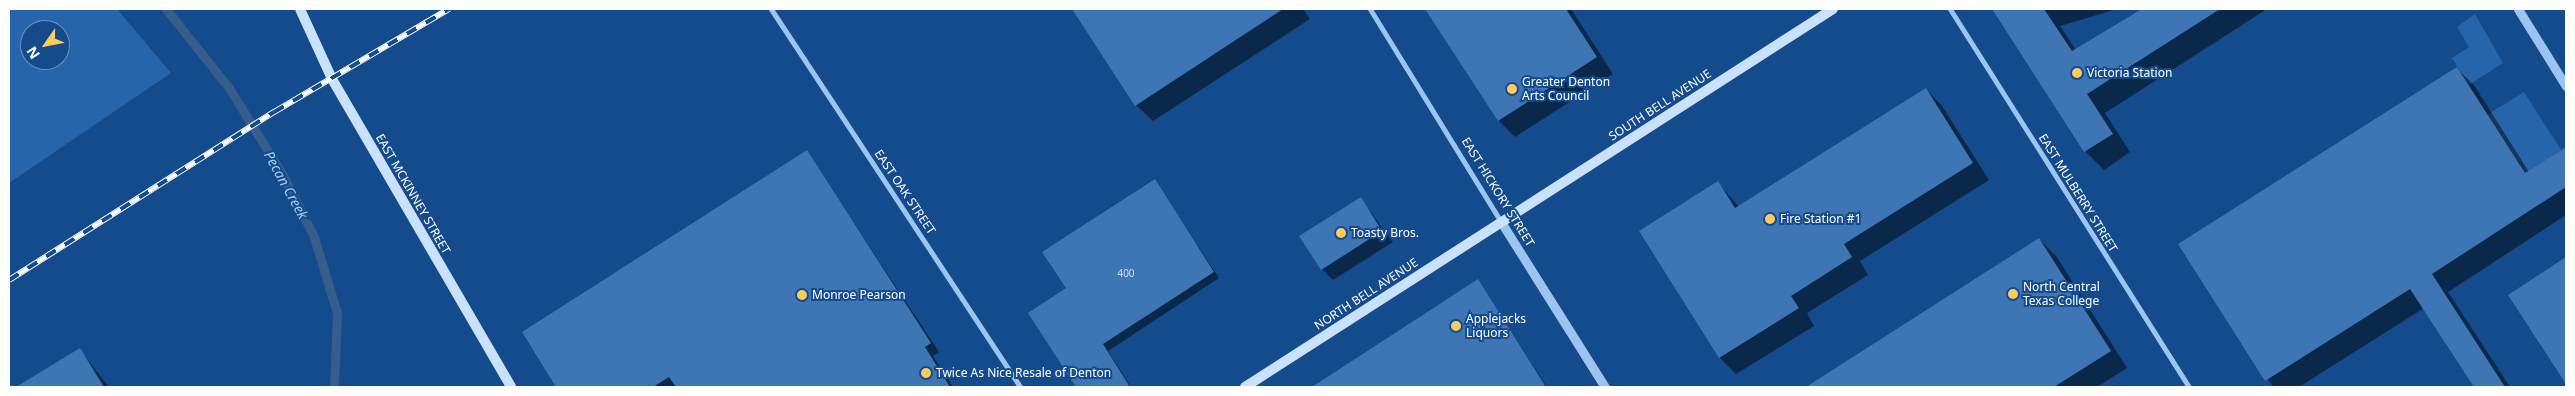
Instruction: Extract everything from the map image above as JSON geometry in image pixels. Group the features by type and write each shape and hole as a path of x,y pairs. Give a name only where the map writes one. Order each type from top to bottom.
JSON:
{"main road":[{"name":"EAST MCKINNEY STREET","path":"300,9 332,80 512,387"},
{"name":"SOUTH BELL AVENUE","path":"1501,222 1833,9"},
{"name":"NORTH BELL AVENUE","path":"1244,387 1501,222"}],"street":[{"name":"EAST OAK STREET","path":"771,9 1020,387"},
{"name":"EAST HICKORY STREET","path":"1370,9 1605,387"},
{"name":"EAST MULBERRY STREET","path":"1950,9 2188,387"},
{"path":"2518,9 2566,86"}],"shaded area":[{"path":"9,9 117,9 171,73 9,183"},
{"path":"2475,14 2503,63 2469,85 2452,58 2469,47 2457,27"},
{"path":"2524,92 2561,150 2525,173 2487,115"}],"building":[{"path":"1072,9 1283,9 1135,106"},
{"name":"Greater Denton Arts Council","path":"1425,9 1566,9 1597,57 1498,121"},
{"name":"Victoria Station","path":"1992,9 2044,9 2072,51 2142,9 2220,9 2087,94 2113,134 2084,152"},
{"path":"2457,67 2525,173 2566,147 2566,187 2432,274 2505,387 2474,387 2410,289 2265,381 2178,244"},
{"name":"Fire Station #1","path":"1926,88 1973,163 1844,244 1852,257 1791,296 1799,308 1719,358 1639,231 1718,181 1735,208"},
{"name":"Monroe Pearson","path":"807,150 931,343 925,347 950,387 676,387 669,377 653,387 556,387 522,332"},
{"path":"1155,179 1214,272 1103,344 1130,387 1076,387 1028,313 1066,288 1042,252"},
{"name":"Toasty Bros.","path":"1361,197 1382,231 1321,270 1299,236"},
{"name":"North Central Texas College","path":"2039,238 2111,351 2054,387 1806,387"},
{"path":"2566,257 2566,384 2508,295"},
{"name":"Applejacks Liquors","path":"1478,279 1546,387 1312,387"},
{"path":"80,348 104,387 16,387"}],"waterway":[{"name":"Pecan Creek","path":"166,9 229,88 284,177 314,237 337,313 334,387"}],"railway":[{"path":"9,280 274,112 449,9"}],"place":[{"name":"Victoria Station","path":"2077,73"},
{"name":"Greater Denton Arts Council","path":"1512,89"},
{"name":"Fire Station #1","path":"1770,219"},
{"name":"Toasty Bros.","path":"1341,233"},
{"name":"North Central Texas College","path":"2013,294"},
{"name":"Monroe Pearson","path":"802,295"},
{"name":"Applejacks Liquors","path":"1456,326"},
{"name":"Twice As Nice Resale of Denton","path":"926,373"}]}
